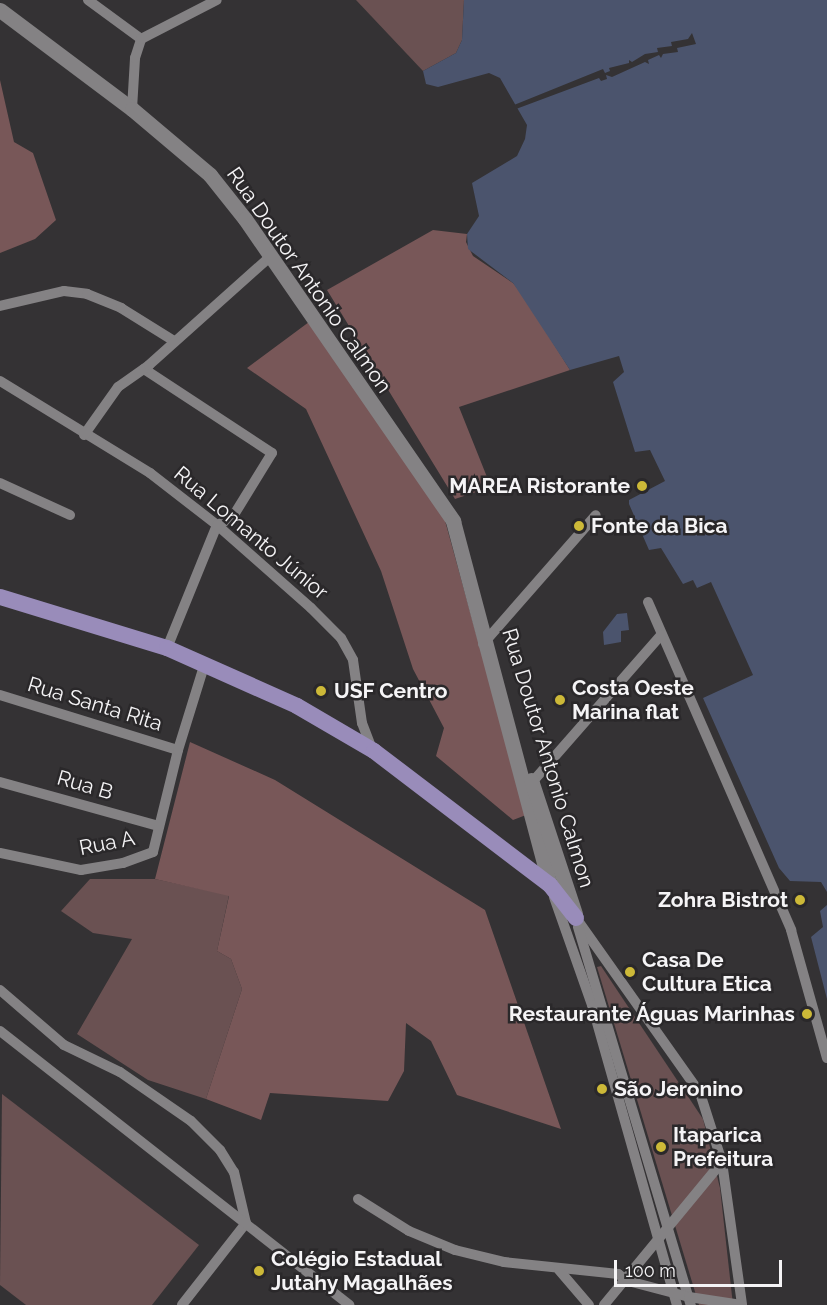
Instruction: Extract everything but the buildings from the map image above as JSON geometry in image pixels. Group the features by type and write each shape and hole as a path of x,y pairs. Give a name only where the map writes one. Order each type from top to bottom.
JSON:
{"main road":[{"path":"0,597 167,648 297,706 374,751 550,885 576,918"}],"street":[{"path":"88,0 141,39"},
{"path":"132,109 135,58 141,39 217,0"},
{"name":"Rua Doutor Antonio Calmon","path":"0,10 132,109 210,175 271,256 453,520 528,787 550,885"},
{"path":"84,435 114,391 144,369 271,256"},
{"path":"0,306 64,291 87,294 121,308 174,341"},
{"path":"144,369 272,453 232,518 217,525 167,648"},
{"name":"Rua Lomanto Júnior","path":"0,381 84,435 150,473 217,525 341,638 353,660 362,723 374,751"},
{"path":"0,483 69,514"},
{"path":"487,639 596,515"},
{"path":"648,602 791,930 827,1058"},
{"path":"528,787 661,634"},
{"name":"Rua A","path":"0,853 71,869 106,866 153,852 178,750 204,666"},
{"name":"Rua Santa Rita","path":"0,694 178,750"},
{"name":"Rua B","path":"0,782 159,826"},
{"name":"Rua Doutor Antonio Calmon","path":"528,787 576,918"},
{"path":"550,885 596,1004"},
{"path":"576,918 596,1004 690,1301"},
{"path":"358,1199 409,1231 455,1250 559,1270 618,1274 628,1281 673,1292 690,1301 742,1305 723,1162 700,1093 576,918"},
{"path":"0,990 64,1045 120,1072 198,1127 220,1150 234,1172 246,1223"},
{"path":"0,1031 350,1305"},
{"path":"622,1089 677,1305"},
{"path":"604,1305 628,1281 660,1238 723,1162"},
{"path":"182,1305 246,1223"},
{"path":"559,1270 590,1305"}],"shaded area":[{"path":"356,0 464,0 462,40 456,53 423,71"},
{"path":"0,80 14,142 33,153 56,220 35,239 0,253"},
{"path":"433,230 467,234 466,242 473,256 513,283 570,370 459,407 491,487 455,499 327,290"},
{"path":"309,322 444,517 526,815 513,820 436,756 444,728 413,669 381,571 306,409 247,368"},
{"path":"190,742 275,780 485,910 561,1129 457,1095 431,1041 406,1023 404,1071 388,1101 270,1093 261,1120 206,1099 242,989 231,959 217,951 229,896 155,879"},
{"path":"90,879 155,879 229,895 217,951 231,959 242,989 206,1099 148,1080 77,1034 132,939 93,933 61,911"},
{"path":"601,966 703,1119 720,1188 733,1305 699,1305 597,967"},
{"path":"2,1094 199,1245 152,1305 26,1305 0,1285"}],"water":[{"path":"464,0 827,0 827,892 821,882 790,881 779,868 703,698 753,675 711,582 697,588 693,580 683,584 661,548 649,550 629,504 629,500 665,481 650,450 635,452 613,382 624,372 619,356 570,370 513,283 468,249 467,234 479,216 472,183 517,156 525,139 527,125 500,78 489,73 438,87 426,84 423,71 456,53 462,40"},
{"path":"627,613 629,630 621,631 621,642 604,645 603,632 617,614"},
{"path":"827,905 827,999 811,937 823,927 820,911"}],"pier":[{"path":"692,33 696,44 677,48 678,52 663,54 661,58 659,55 648,60 649,64 645,62 612,77 606,75 607,79 601,81 599,78 516,109 514,105 603,69 605,73 610,71 609,68 629,63 629,60 632,62 645,54 658,52 657,48 672,46 671,42 688,39"}],"place":[{"name":"MAREA Ristorante","path":"642,486"},
{"name":"Fonte da Bica","path":"579,526"},
{"name":"USF Centro","path":"321,691"},
{"name":"Costa Oeste Marina flat","path":"560,700"},
{"name":"Zohra Bistrot","path":"800,900"},
{"name":"Casa De Cultura Etica","path":"630,972"},
{"name":"Restaurante Águas Marinhas","path":"807,1014"},
{"name":"São Jeronino","path":"602,1089"},
{"name":"Itaparica Prefeitura","path":"661,1147"},
{"name":"Colégio Estadual Jutahy Magalhães","path":"259,1271"}]}
